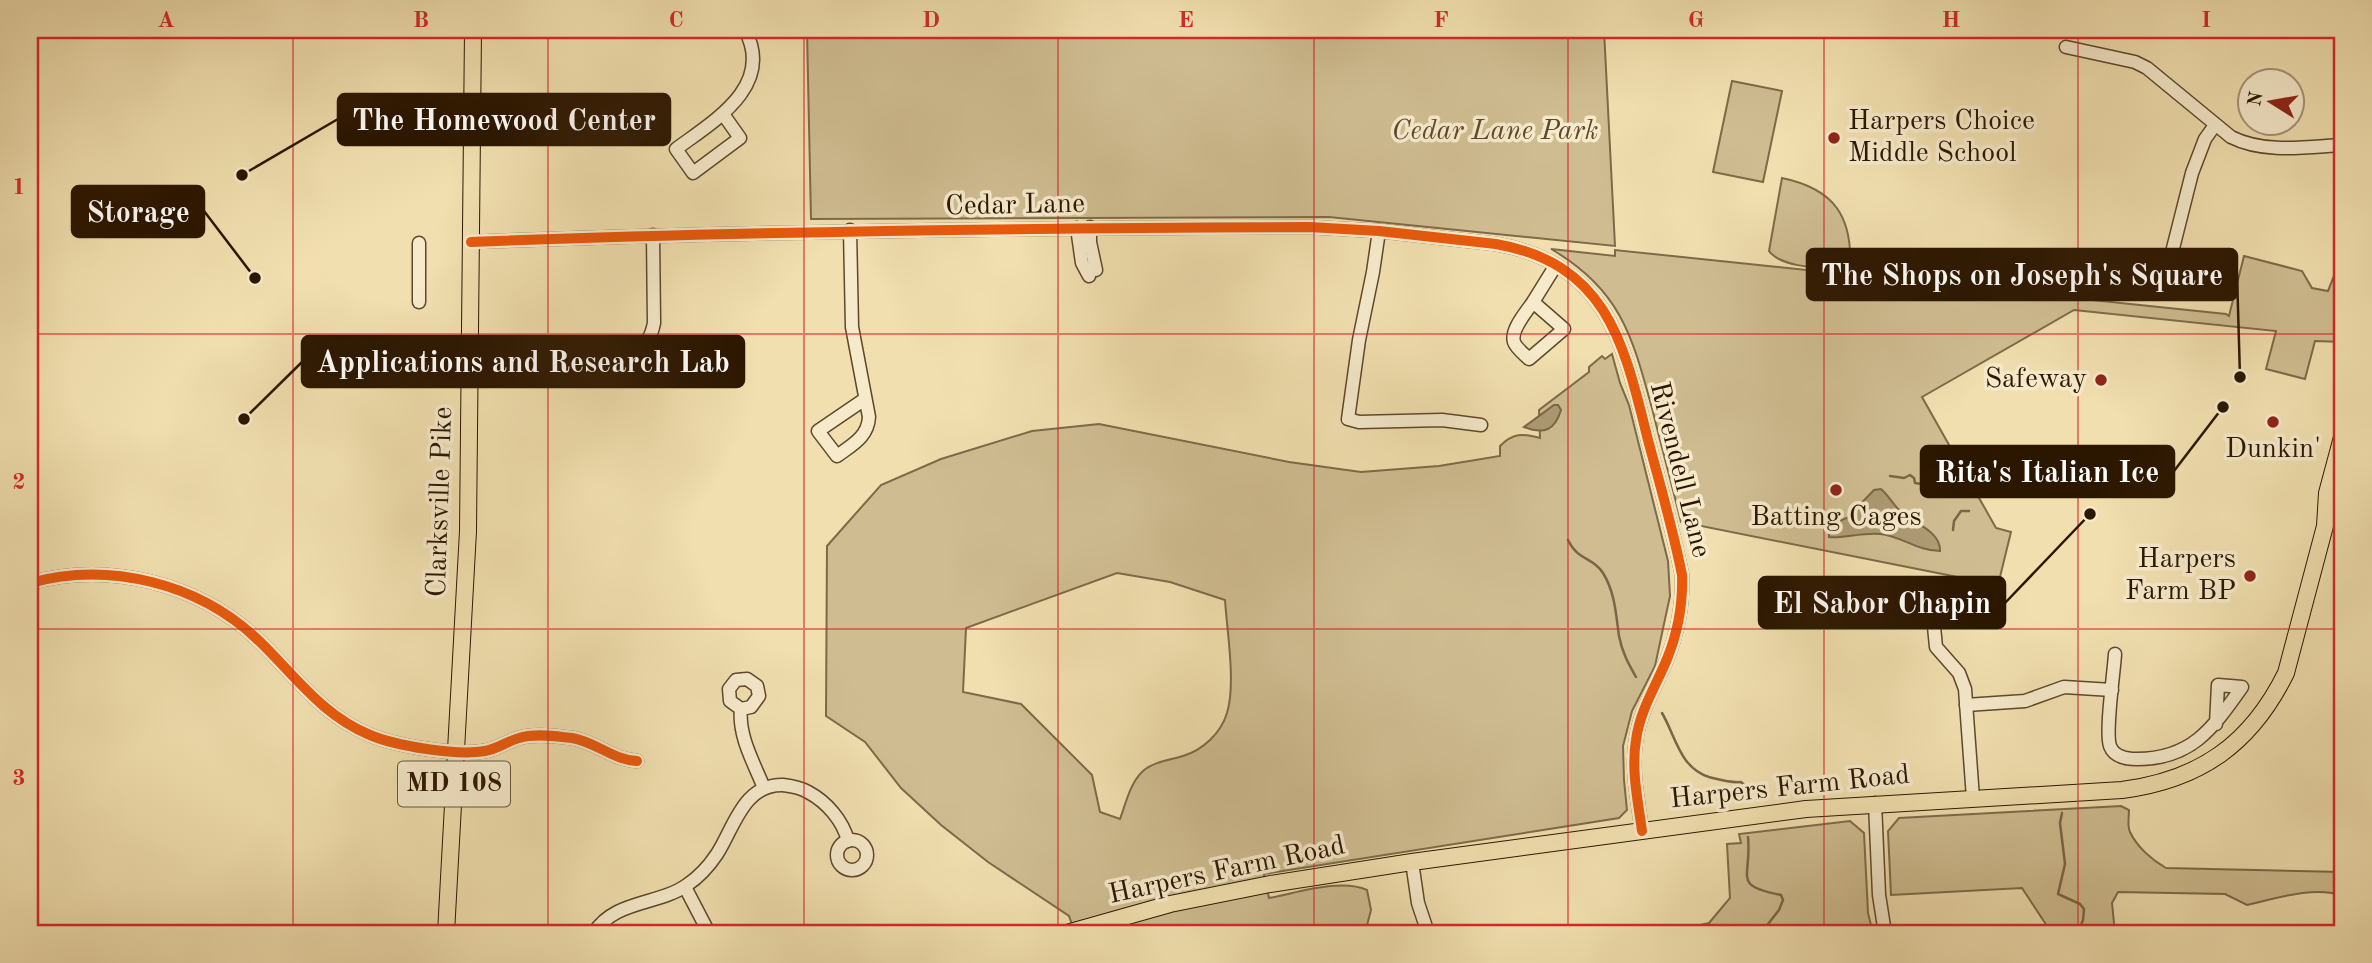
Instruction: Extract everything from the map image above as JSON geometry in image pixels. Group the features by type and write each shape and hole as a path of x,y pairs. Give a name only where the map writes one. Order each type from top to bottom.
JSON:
{"main road":[{"name":"Clarksville Pike","path":"446,933 468,531 473,30"},
{"name":"Harpers Farm Road","path":"2325,526 2327,493 2342,437"},
{"name":"Harpers Farm Road","path":"1067,933 1170,904 1225,892 1412,862 1806,808 2143,788 2183,776 2213,761 2233,746 2264,711 2286,673 2325,526 2342,491"}],"street":[{"path":"723,114 740,138 693,173 676,149 738,100 750,75 753,61 752,48 745,30"},
{"path":"2066,47 2135,62 2147,68 2242,143 2259,146 2342,145"},
{"path":"2165,280 2192,173 2205,139 2216,125"},
{"name":"Cedar Lane","path":"1084,228 1092,259 1092,273"},
{"name":"Cedar Lane","path":"471,242 653,234 850,230 1309,228 1378,231 1514,247 1556,264"},
{"path":"850,230 852,327 869,417 867,431 837,456 818,430 864,399"},
{"path":"1378,231 1348,419 1359,422 1442,420 1481,425"},
{"path":"527,351 629,350 638,349 646,343 652,334 654,323 653,234"},
{"path":"419,243 419,302"},
{"path":"1533,302 1564,329 1529,359 1514,344 1513,339 1516,329 1556,264"},
{"name":"Rivendell Lane","path":"1556,264 1596,299 1611,323 1627,358 1682,575 1682,606 1676,633 1643,712 1635,741 1634,768 1642,831"},
{"path":"30,583 64,575 113,575 157,583 180,591 241,624 308,694 347,724 394,744 486,751 523,737 573,738 621,759 637,761"},
{"path":"1930,586 1937,647 1963,681 1973,798"},
{"path":"2115,654 2109,738 2115,753 2122,758 2154,758 2184,750 2216,724"},
{"path":"1966,705 2025,701 2064,687 2112,690"},
{"path":"741,709 742,732 764,788"},
{"path":"594,933 605,920 617,912 685,887 716,856 748,800 764,788 785,785 813,794 840,820 848,841"},
{"path":"1875,803 1879,895 1885,933"},
{"path":"1412,862 1418,903 1428,933"},
{"path":"685,887 709,933"}],"green space":[{"name":"Cedar Lane Park","path":"807,30 1604,30 1615,246 1329,217 811,219"},
{"path":"1732,81 1782,91 1763,182 1713,172"},
{"path":"1782,178 1815,190 1837,208 1848,235 1850,270 1795,264 1775,257 1769,251"},
{"path":"1551,249 1615,256 1615,250 2229,316 2244,256 2302,271 2312,288 2328,291 2342,255 2342,342 2315,341 2305,379 2266,369 2276,331 2074,310 1922,397 1996,528 2011,532 1998,585 1681,522 1639,362 1621,318 1594,282"},
{"path":"1612,354 1629,405 1668,561 1670,596 1655,666 1632,711 1623,746 1627,810 1619,818 1264,874 1269,898 1332,886 1345,885 1367,890 1371,910 1365,933 1075,933 1069,916 988,862 941,825 901,788 865,742 826,716 827,546 881,485 941,459 1032,431 1099,424 1289,462 1361,472 1439,466 1500,456 1500,446 1514,436 1540,438 1539,410 1589,372 1589,367 1602,356 1605,359","holes":["1117,573 1170,582 1225,600 1231,673 1230,701 1216,734 1204,745 1143,771 1132,787 1120,819 1100,812 1092,775 1021,704 963,692 966,628"]},
{"path":"2121,806 2129,810 2128,824 2133,838 2150,857 2166,868 2342,872 2342,896 2308,892 2247,905 2225,894 2118,892 2112,903 2115,933 2047,933 2047,926 2022,888 1891,895 1888,831 1899,818"},
{"path":"1850,821 1864,833 1868,913 1873,933 1693,933 1695,926 1709,923 1730,898 1727,844 1741,843 1739,834"}],"shaded area":[{"path":"1554,405 1558,405 1561,410 1556,422 1548,429 1537,431 1524,427"},
{"path":"1881,489 1900,511 1936,538 1940,551 1924,549 1880,534 1829,537 1829,525 1847,518 1874,490"}],"waterway":[{"path":"1890,476 1904,478 1910,475 1915,483 1922,484 1934,494 1940,491"},
{"path":"1944,488 1954,487"},
{"path":"1953,530 1954,521 1961,511 1969,511"},
{"path":"1568,540 1576,552 1595,564 1607,580 1622,647 1636,677"},
{"path":"1662,713 1680,751 1691,767 1709,777 1741,782 1748,788 1749,794"},
{"path":"2062,813 2060,823 2065,864 2058,894 2080,904 2084,909 2078,933"},
{"path":"1748,837 1747,878 1755,888 1781,895 1783,900 1779,910 1761,933"}],"cycle path":[{"path":"471,242 890,231 1309,227 1379,231 1496,244 1534,254 1564,270 1587,289 1605,314 1619,341 1639,405 1682,575 1681,608 1674,639 1645,708 1636,740 1635,774 1642,831"},
{"path":"30,583 60,577 121,576 180,591 234,620 257,639 322,705 353,727 381,739 427,749 473,752 489,750 525,736 553,736 581,740 620,758 637,761"}],"place":[{"name":"Harpers Choice Middle School","path":"1834,138"},
{"name":"The Homewood Center","path":"242,175"},
{"name":"Storage","path":"255,278"},
{"name":"The Shops on Joseph's Square","path":"2240,377"},
{"name":"Safeway","path":"2101,380"},
{"name":"Rita's Italian Ice","path":"2223,407"},
{"name":"Applications and Research Lab","path":"244,419"},
{"name":"Dunkin'","path":"2273,422"},
{"name":"Batting Cages","path":"1836,490"},
{"name":"El Sabor Chapin","path":"2090,514"},
{"name":"Harpers Farm BP","path":"2250,576"}]}
